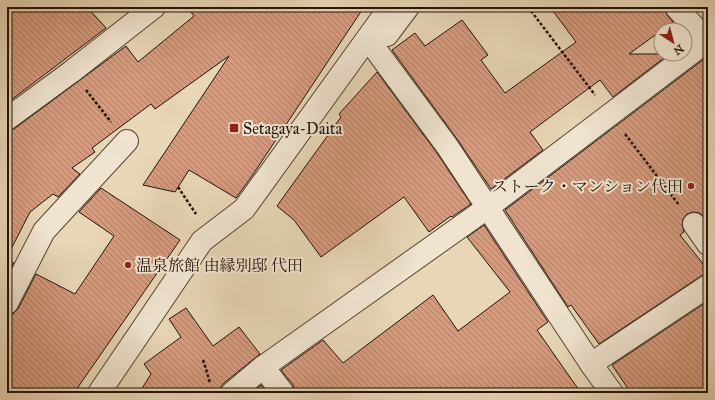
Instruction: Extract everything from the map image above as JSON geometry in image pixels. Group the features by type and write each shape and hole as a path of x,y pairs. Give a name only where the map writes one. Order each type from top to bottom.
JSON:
{"street":[{"path":"7,119 71,72 154,7"},
{"path":"99,393 202,241 244,209 390,7"},
{"path":"322,127 408,7"},
{"path":"232,393 263,367 487,208 708,41 676,7"},
{"path":"376,50 446,146 591,364 612,393"},
{"path":"7,304 44,231 127,141"},
{"path":"694,224 708,244"},
{"path":"591,364 708,286"},
{"path":"263,367 283,393"}],"path":[{"path":"71,72 127,141"},
{"path":"178,187 210,234"},
{"path":"203,360 211,388"}],"building":[{"path":"7,7 87,7 106,28 7,103"},
{"path":"187,7 364,7 236,198 189,170 175,192 143,185 229,56 155,109 151,104 92,148 95,152 72,168 80,174 58,197 53,194 30,212 7,257 7,131 14,129 126,46 138,62 194,16"},
{"path":"550,7 664,7 667,15 673,22 653,22 653,37 629,54 653,54 653,62 659,62 613,97 600,80 530,132 543,150 491,189 457,139 392,50 415,33 425,46 462,20 488,55 481,60 505,93 576,42"},
{"path":"708,56 708,214 704,217 700,213 693,212 687,214 683,219 682,225 684,232 680,235 708,270 708,274 701,276 599,344 571,305 568,307 505,210"},
{"path":"377,72 437,153 471,204 429,232 404,197 321,257 294,220 277,206 341,117 339,114"},
{"name":"温泉旅館 由縁別邸 代田","path":"101,188 180,240 74,393 7,393 7,315 13,314 18,309 36,274 75,294 114,236 79,212"},
{"path":"484,225 548,322 537,330 581,393 295,393 293,385 281,370 323,340 343,363 433,295 458,331 510,292 467,237"},
{"path":"7,260 14,263 7,276"},
{"path":"708,301 708,393 631,393 612,365"},
{"path":"186,308 213,346 239,327 260,354 224,383 220,388 220,393 139,393 151,374 144,364 181,337 169,319"},
{"path":"261,385 267,393 251,393"}],"place":[{"name":"Setagaya-Daita","path":"234,128"},
{"name":"ストーク・マンション代田","path":"691,186"},
{"name":"温泉旅館 由縁別邸 代田","path":"128,265"}]}
